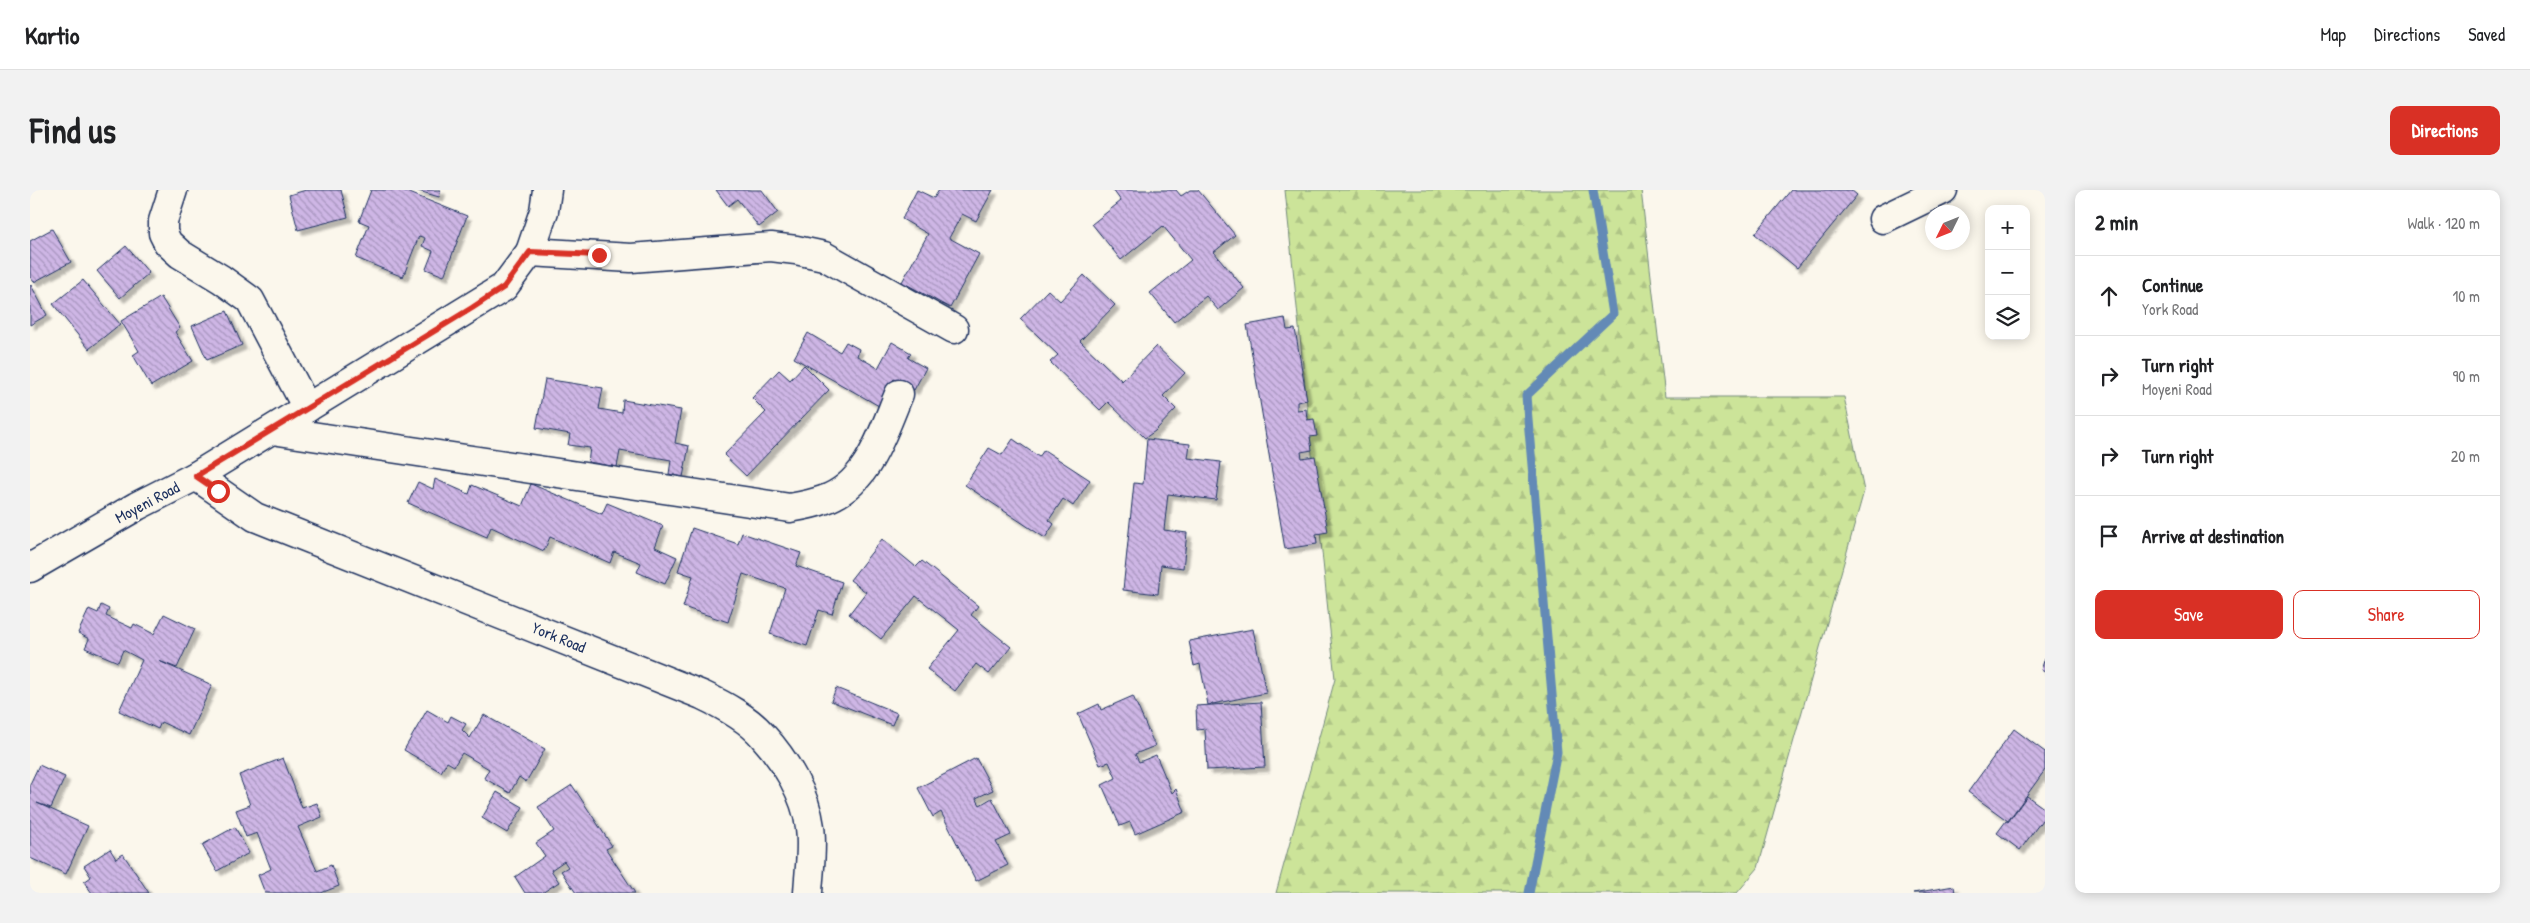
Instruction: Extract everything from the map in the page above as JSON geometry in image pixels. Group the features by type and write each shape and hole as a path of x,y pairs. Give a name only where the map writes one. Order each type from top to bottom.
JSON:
{"street":[{"path":"173,190 162,221 168,243 180,254 221,279 250,300 307,408"},
{"name":"Moyeni Road","path":"30,568 137,506 196,476 504,287 530,252 544,211 547,190"},
{"path":"1883,218 1943,190"},
{"path":"530,252 631,258 664,257 771,247 796,250 824,256 954,330"},
{"path":"272,430 790,508 825,500 851,484 868,464 899,394"},
{"name":"York Road","path":"196,476 255,517 702,695 746,722 763,735 786,767 805,808 811,841 808,893"}],"green space":[{"path":"1285,190 1641,190 1665,397 1844,397 1864,491 1758,868 1737,893 1276,893 1335,679"}],"building":[{"path":"306,190 341,190 348,217 298,230 289,195"},
{"path":"371,190 402,190 467,216 444,276 426,269 433,251 422,246 425,238 419,236 403,277 356,258 369,225 359,221"},
{"path":"415,190 441,190 439,197"},
{"path":"716,190 762,190 778,212 759,227 737,199 728,206"},
{"path":"917,190 934,198 939,190 993,190 976,221 962,214 949,238 979,254 950,308 902,282 928,234 902,219"},
{"path":"1113,190 1176,190 1181,196 1190,190 1198,190 1235,235 1214,252 1244,288 1218,310 1206,296 1174,322 1150,293 1191,260 1163,226 1121,260 1092,224 1121,201"},
{"path":"1791,190 1851,190 1857,195 1797,268 1755,234"},
{"path":"52,229 71,262 34,282 30,277 30,241"},
{"path":"126,246 149,273 120,298 97,271"},
{"path":"1084,275 1115,305 1080,341 1122,381 1156,346 1185,373 1163,396 1176,409 1155,431 1145,438 1108,402 1100,410 1050,362 1058,355 1020,319 1048,290 1060,301"},
{"path":"83,280 120,324 89,349 53,304"},
{"path":"30,286 47,315 30,325"},
{"path":"161,297 180,328 175,332 193,361 151,386 133,355 139,351 121,321"},
{"path":"227,311 242,345 207,360 192,326"},
{"path":"1285,318 1287,330 1295,329 1307,400 1297,402 1297,410 1306,409 1307,420 1314,419 1317,436 1310,437 1312,450 1301,452 1302,458 1315,456 1328,532 1316,534 1317,544 1285,549 1247,325"},
{"path":"808,333 840,352 846,342 859,349 857,356 878,368 892,342 911,353 908,358 926,368 914,390 894,379 879,406 794,358"},
{"path":"804,365 829,390 746,476 724,455 766,412 752,398 779,370 790,380"},
{"path":"545,379 603,388 599,409 622,413 623,400 681,410 675,443 689,446 683,477 669,474 671,460 620,451 617,467 588,462 590,448 568,445 570,434 536,428"},
{"path":"1013,439 1039,457 1044,450 1090,480 1073,506 1063,499 1049,520 1054,524 1045,538 965,485 989,448 1002,455"},
{"path":"1147,439 1190,444 1188,458 1221,462 1216,500 1168,494 1164,530 1187,533 1183,568 1161,565 1158,594 1123,590 1134,483 1143,484"},
{"path":"435,479 469,494 472,485 522,506 531,484 602,514 607,503 663,526 655,547 677,557 665,584 637,572 641,563 614,552 610,563 550,537 544,551 491,527 487,537 408,503 418,482 433,489"},
{"path":"692,528 738,544 742,533 801,553 796,566 842,582 832,614 819,610 807,646 770,634 785,588 743,574 728,622 683,607 693,576 678,571"},
{"path":"882,539 916,567 922,561 978,606 971,615 1011,647 989,674 976,664 955,691 927,669 959,630 916,596 881,639 849,614 866,592 850,580"},
{"path":"101,605 109,609 106,616 132,628 134,624 154,634 164,614 195,629 177,668 159,661 212,685 189,735 161,722 158,729 119,711 142,660 123,650 118,662 85,648 89,639 78,633 89,609 98,613"},
{"path":"1253,629 1266,693 1208,705 1200,664 1194,666 1189,641"},
{"path":"2045,658 2045,672 2041,670"},
{"path":"836,688 897,713 892,725 831,701"},
{"path":"1133,696 1155,746 1135,754 1139,762 1156,755 1172,793 1176,789 1185,812 1135,834 1130,822 1120,826 1102,785 1116,778 1109,762 1100,765 1078,714 1099,704 1101,710"},
{"path":"1261,702 1265,767 1207,770 1205,729 1197,730 1196,706"},
{"path":"427,710 448,722 451,716 466,724 462,730 470,738 484,715 545,749 526,782 519,777 510,793 484,778 489,769 462,753 454,766 447,762 441,772 404,750"},
{"path":"2014,729 2045,752 2045,770 2008,821 1968,792"},
{"path":"283,758 302,808 317,803 322,817 298,827 317,871 331,865 339,886 321,893 265,893 258,875 271,869 257,833 246,837 236,810 250,805 239,775"},
{"path":"976,758 993,790 976,798 980,805 992,798 1011,835 996,842 1008,865 976,881 941,812 933,817 918,788"},
{"path":"39,765 65,777 51,808 37,803 88,826 66,874 30,858 30,784"},
{"path":"572,785 612,846 606,849 635,893 576,893 561,871 568,867 564,861 551,870 559,882 542,893 525,893 515,877 545,856 536,843 554,831 538,807"},
{"path":"497,792 523,807 507,833 482,818"},
{"path":"2027,796 2045,809 2045,816 2020,850 1997,833 2006,821 2008,822"},
{"path":"235,827 249,853 217,871 202,845"},
{"path":"110,849 116,859 123,854 149,893 92,893 84,882 91,877 84,866"},
{"path":"1954,886 1955,893 1913,893"}],"waterway":[{"path":"1529,893 1557,752 1526,396 1613,314 1593,190"}],"route":[{"path":"218,491 196,476 504,287 530,252 599,255"}]}
